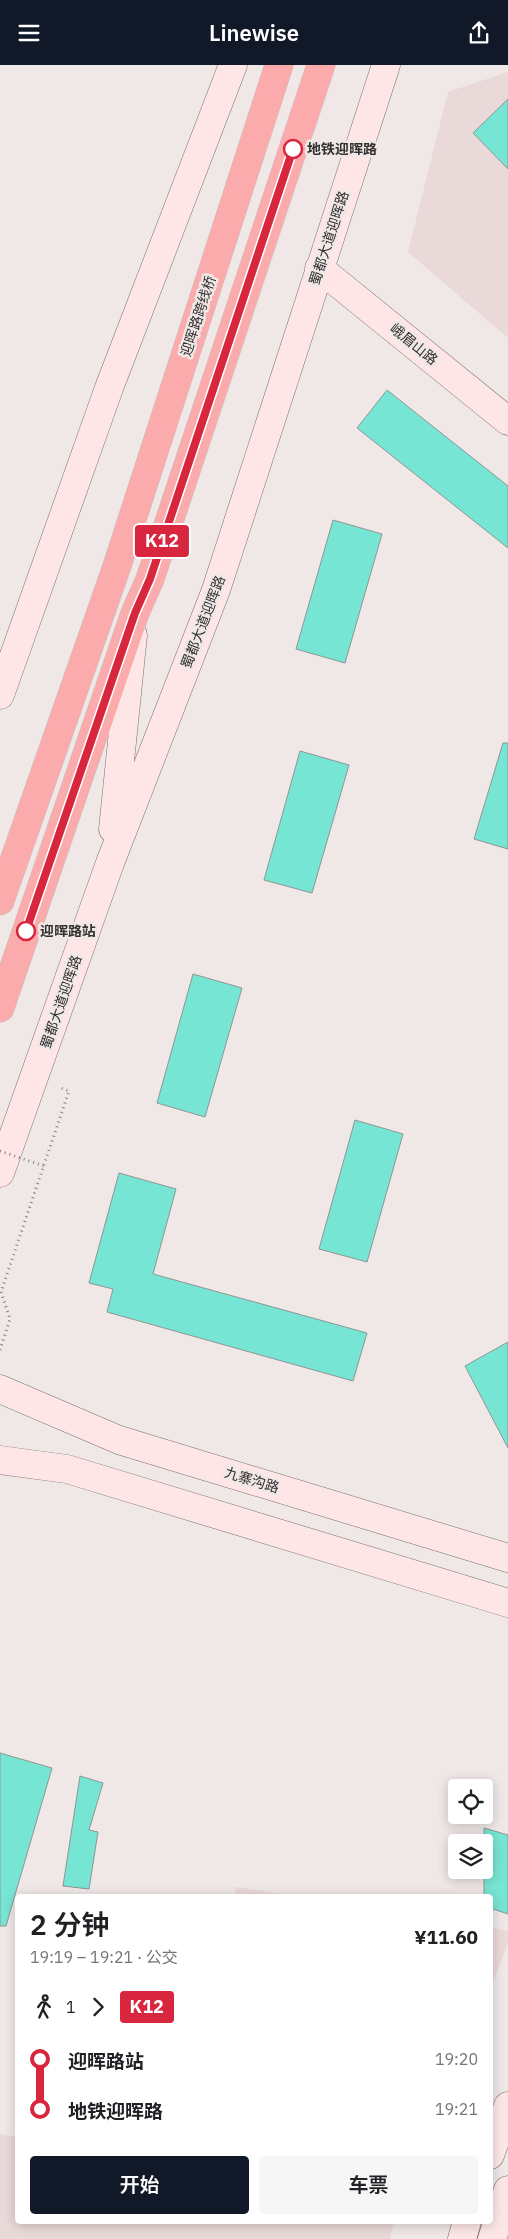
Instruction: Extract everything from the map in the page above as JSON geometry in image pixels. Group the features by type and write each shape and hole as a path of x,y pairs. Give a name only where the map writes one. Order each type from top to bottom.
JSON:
{"highway":[{"name":"迎晖路跨线桥","path":"18,846 116,566 279,65"},
{"path":"0,1008 135,613 150,579 321,65"},
{"path":"0,901 18,846"}],"main road":[{"path":"0,695 109,388 233,65"},
{"name":"蜀都大道迎晖路","path":"0,1173 110,863 216,590 386,65"},
{"name":"峨眉山路","path":"319,268 508,421"},
{"path":"110,863 135,613"},
{"path":"0,874 18,846"},
{"name":"九寨沟路","path":"0,1389 119,1439 508,1558"},
{"path":"0,1459 67,1469 508,1603"},
{"path":"493,2147 508,2106"},
{"path":"492,2239 508,2190"},
{"path":"462,2239 467,2224"}],"path":[{"path":"0,1351 10,1319 1,1292 69,1091"},
{"path":"0,1151 44,1166"}],"shaded area":[{"path":"508,72 508,338 408,252 448,92"},
{"path":"236,1887 282,1894 234,1894"},
{"path":"493,1928 508,1931 508,1943 493,1982"},
{"path":"0,2134 15,2137 15,2224 393,2224 390,2239 0,2239"}],"building":[{"path":"508,99 508,169 473,133"},
{"path":"387,390 508,486 508,548 357,428"},
{"path":"333,520 382,534 345,663 296,649"},
{"path":"503,743 508,743 508,849 474,839"},
{"path":"300,751 349,765 312,893 264,880"},
{"path":"193,974 242,988 205,1117 157,1103"},
{"path":"355,1120 403,1134 367,1262 319,1249"},
{"path":"119,1173 176,1189 153,1274 367,1333 353,1381 107,1312 113,1289 89,1283"},
{"path":"508,1342 508,1448 465,1366"},
{"path":"0,1753 52,1768 6,1926 0,1926"},
{"path":"80,1776 103,1783 89,1830 98,1832 89,1889 63,1886"},
{"path":"484,1828 508,1835 508,1914 493,1909 493,1894 484,1894 484,1879 493,1879 493,1834 484,1834"}],"bus line":[{"name":"K12","path":"26,931 135,613 150,579 293,149"}],"place":[{"name":"地铁迎晖路","path":"293,149"},
{"name":"迎晖路站","path":"26,931"}]}
